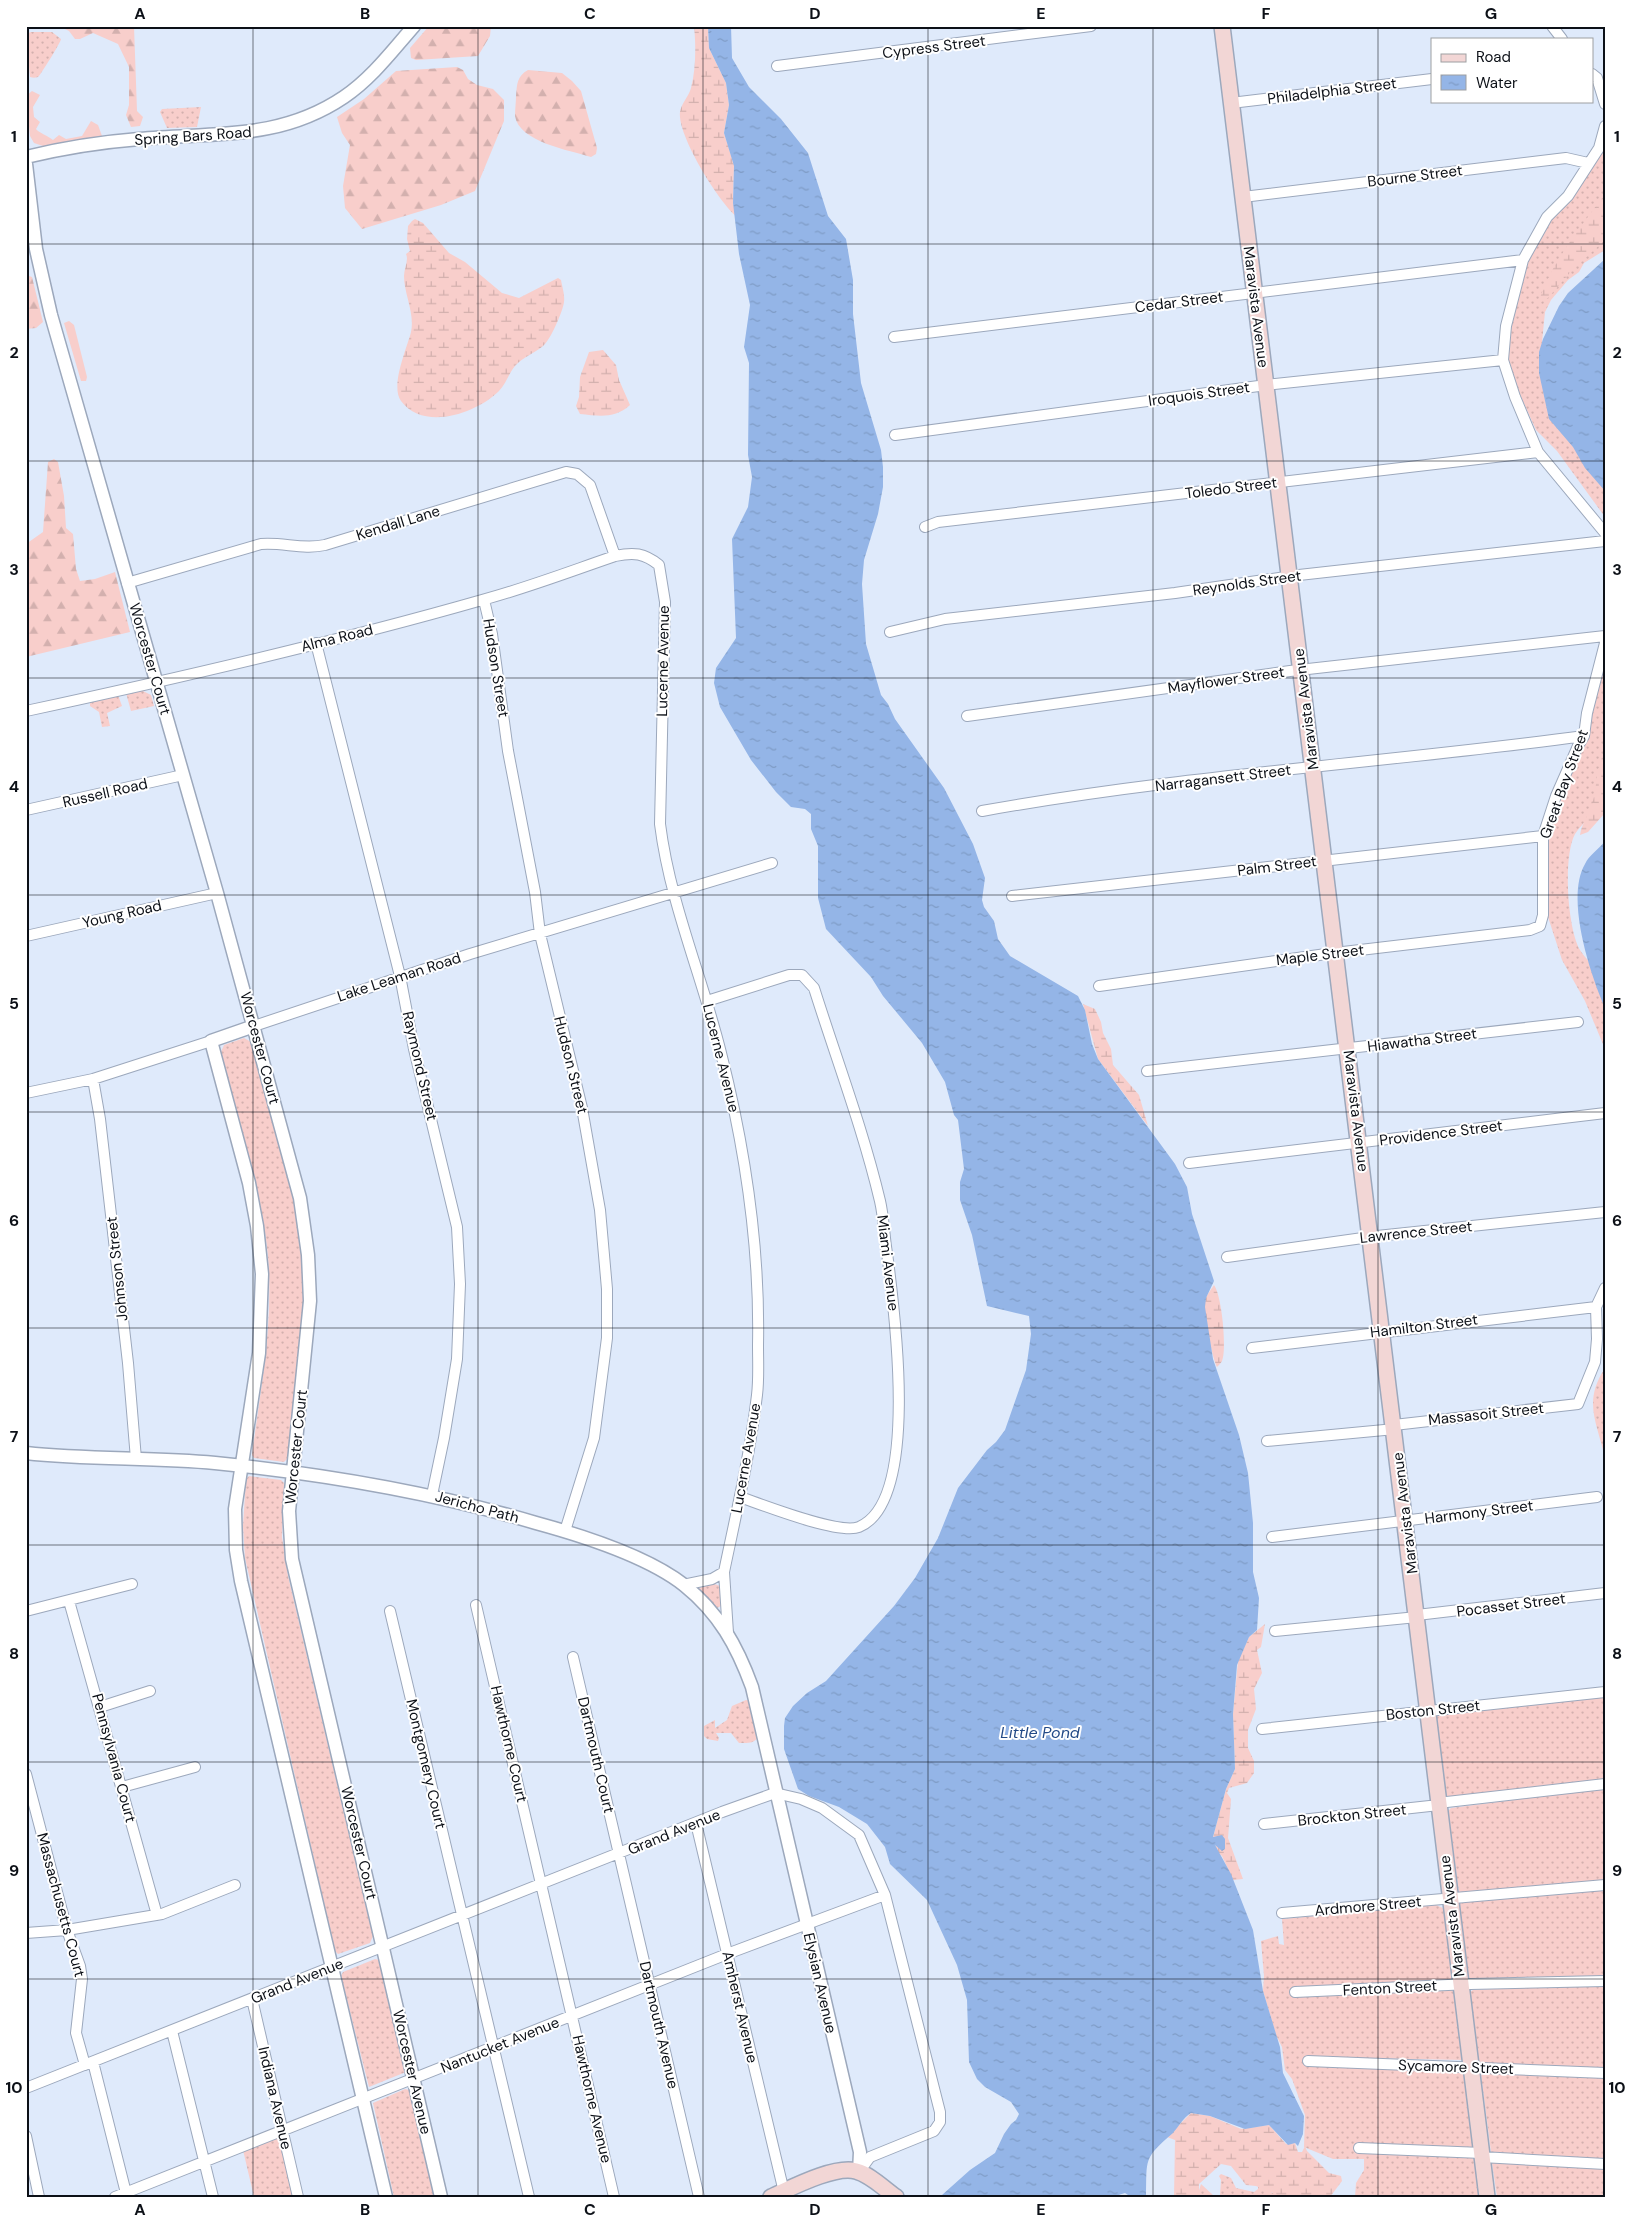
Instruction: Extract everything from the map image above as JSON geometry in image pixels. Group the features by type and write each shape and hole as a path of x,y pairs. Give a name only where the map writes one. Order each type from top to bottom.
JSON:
{"main road":[{"name":"Maravista Avenue","path":"1222,26 1347,1048 1372,1237 1487,2197"},
{"path":"777,2194 838,2171 860,2172 896,2197"}],"street":[{"name":"Spring Bars Road","path":"26,157 140,138 238,134 291,123 328,106 360,84 414,26"},
{"name":"Cypress Street","path":"777,66 1091,26"},
{"path":"1552,26 1561,38"},
{"path":"1594,76 1597,78 1605,104"},
{"name":"Philadelphia Street","path":"1231,102 1431,80"},
{"path":"1605,126 1599,148 1568,196 1544,222 1523,260 1506,326 1503,360 1515,396 1538,452 1605,533"},
{"name":"Bourne Street","path":"1243,197 1566,158 1588,163"},
{"name":"Worcester Court","path":"26,164 36,249 49,306 218,893 298,1191 308,1255 310,1286 308,1327 289,1525 295,1579 383,1947"},
{"name":"Cedar Street","path":"894,337 1523,260"},
{"name":"Iroquois Street","path":"895,434 1266,385 1503,360"},
{"name":"Toledo Street","path":"925,527 938,522 1538,452"},
{"name":"Kendall Lane","path":"127,582 261,544 272,543 310,548 325,545 566,472 577,474 590,485 615,556"},
{"name":"Reynolds Street","path":"890,632 945,619 1175,593 1290,576 1605,541"},
{"name":"Alma Road","path":"26,711 316,643 484,600 615,556 632,552 643,554"},
{"name":"Lucerne Avenue","path":"643,554 659,565 663,584 660,824 673,894 707,1001 734,1106 748,1188 759,1301 757,1394 740,1497 724,1572 728,1633"},
{"name":"Hudson Street","path":"484,600 492,634 508,751 540,934 582,1108 600,1210 607,1288 607,1338 594,1438 565,1531"},
{"name":"Mayflower Street","path":"967,716 1302,670 1605,636"},
{"name":"Raymond Street","path":"316,643 400,976 414,1049 457,1227 460,1284 457,1360 432,1495"},
{"name":"Great Bay Street","path":"1540,926 1544,915 1543,836 1567,771 1584,736 1587,713 1605,644"},
{"name":"Narragansett Street","path":"982,811 1046,799 1313,767 1454,753 1584,736"},
{"name":"Russell Road","path":"26,810 183,775"},
{"name":"Palm Street","path":"1012,896 1133,884 1324,860 1543,836"},
{"name":"Lake Leaman Road","path":"26,1093 93,1080 400,976 772,863"},
{"name":"Young Road","path":"26,936 218,893"},
{"name":"Maple Street","path":"1099,986 1336,953 1530,930 1540,926"},
{"name":"Miami Avenue","path":"707,1001 789,974 802,975 814,988 880,1202 900,1366 899,1416 893,1461 884,1500 870,1521 857,1528 845,1529 790,1514 740,1497"},
{"name":"Hiawatha Street","path":"1147,1072 1578,1022"},
{"path":"211,1041 249,1183 257,1226 262,1274 259,1353 241,1467 235,1527 241,1581 386,2197"},
{"name":"Johnson Street","path":"93,1080 100,1119 128,1363 136,1459"},
{"name":"Providence Street","path":"1189,1163 1605,1113"},
{"name":"Lawrence Street","path":"1227,1257 1372,1237 1605,1212"},
{"path":"1596,1307 1605,1288"},
{"name":"Hamilton Street","path":"1252,1348 1596,1307"},
{"name":"Massasoit Street","path":"1268,1441 1578,1404 1595,1362 1597,1339 1596,1307"},
{"name":"Jericho Path","path":"26,1453 241,1467 294,1473 432,1495 565,1531 646,1564 684,1585 728,1633 752,1688 776,1793"},
{"name":"Harmony Street","path":"1272,1536 1597,1497"},
{"path":"684,1585 712,1579 724,1572"},
{"path":"26,1611 132,1584"},
{"name":"Pocasset Street","path":"1275,1631 1605,1593"},
{"name":"Pennsylvania Court","path":"69,1601 157,1915"},
{"name":"Hawthorne Court","path":"476,1605 542,1884"},
{"name":"Montgomery Court","path":"390,1611 529,2197"},
{"name":"Dartmouth Court","path":"573,1657 618,1854"},
{"path":"100,1707 150,1691"},
{"name":"Boston Street","path":"1262,1729 1605,1692"},
{"path":"122,1787 195,1767"},
{"name":"Massachusetts Court","path":"26,1774 67,1930 82,1979 76,2033 89,2063 126,2195"},
{"name":"Brockton Street","path":"1264,1824 1605,1784"},
{"path":"776,1793 801,1799 822,1808 860,1835 885,1896 940,2112 940,2122 931,2133 870,2156 860,2172"},
{"name":"Grand Avenue","path":"26,2088 776,1793"},
{"name":"Elysian Avenue","path":"776,1793 860,2152 860,2172"},
{"name":"Amherst Avenue","path":"696,1823 727,1954 777,2194"},
{"name":"Dartmouth Avenue","path":"618,1854 699,2197"},
{"name":"Hawthorne Avenue","path":"542,1884 614,2197"},
{"name":"Ardmore Street","path":"1282,1914 1605,1884"},
{"path":"26,1934 67,1930 157,1915 173,1911 235,1885"},
{"name":"Nantucket Avenue","path":"115,2197 126,2195 282,2130 727,1954 885,1896"},
{"name":"Worcester Avenue","path":"383,1947 441,2197"},
{"name":"Fenton Street","path":"1295,1992 1460,1984 1605,1981"},
{"name":"Indiana Avenue","path":"252,1999 298,2197"},
{"path":"172,2031 213,2197"},
{"name":"Sycamore Street","path":"1308,2062 1605,2073"},
{"path":"26,2136 30,2169 39,2197"},
{"path":"1358,2148 1605,2164"}],"green space":[{"path":"59,26 134,26 137,111 143,117 140,126 131,127 126,115 129,105 129,67 118,44 93,33 80,39 75,39 69,31"},
{"path":"429,26 491,26 490,36 478,56 416,60 411,58 410,48"},
{"path":"694,26 708,26 709,48 726,83 729,105 724,133 734,165 733,203 736,216 719,197 700,167 685,136 681,122 680,112 693,81"},
{"path":"31,32 52,32 61,39 38,77 35,78 30,77 26,34"},
{"path":"457,67 463,70 468,79 477,85 493,89 504,100 504,121 475,191 441,205 362,229 345,208 343,186 350,145 342,133 337,117 364,99 396,71"},
{"path":"528,70 562,73 581,91 597,148 596,154 591,157 546,144 525,132 519,125 515,116 517,84 522,75"},
{"path":"32,91 40,95 33,107 34,117 40,122 36,129 53,140 59,135 66,139 82,136 91,121 98,125 102,136 46,147 34,143 30,136 26,96"},
{"path":"201,107 197,127 167,128 160,112 162,109"},
{"path":"1605,153 1605,250 1584,263 1579,272 1568,280 1551,300 1545,312 1542,342 1605,482 1605,517 1557,451 1536,430 1507,366 1506,329 1525,256 1595,154"},
{"path":"1605,194 1605,240 1573,269 1548,298 1539,303 1549,276 1557,262"},
{"path":"415,219 423,223 449,253 465,262 502,293 519,298 558,278 561,280 564,296 561,312 546,343 518,363 499,391 489,399 478,406 450,416 423,416 411,410 401,401 398,394 398,377 412,325 404,276 406,254 410,251 407,239 408,226"},
{"path":"26,275 32,277 43,322 36,328 26,329"},
{"path":"69,321 74,325 87,377 86,381 81,381 64,323"},
{"path":"603,350 616,365 619,380 630,405 613,415 580,414 576,406 579,397 580,377 589,352"},
{"path":"54,459 58,462 64,496 66,528 73,534 76,569 80,581 95,579 115,572 130,632 26,657 26,544 43,532 48,462"},
{"path":"1605,644 1605,804 1575,834 1569,858 1568,892 1572,925 1580,950 1605,984 1605,1049 1585,1001 1562,960 1548,917 1546,897 1547,841"},
{"path":"141,690 151,695 154,706 131,711 126,693"},
{"path":"118,695 122,706 107,713 110,726 102,727 99,712 90,706 90,701"},
{"path":"1605,751 1605,813 1588,832 1580,835 1593,801 1598,770"},
{"path":"1083,1004 1095,1009 1111,1049 1113,1065 1139,1095 1148,1126 1098,1059"},
{"path":"244,1038 253,1043 291,1186 301,1244 303,1296 301,1343 288,1458 284,1462 254,1458 252,1455 268,1325 269,1273 267,1247 259,1198 220,1054 224,1045"},
{"path":"1214,1285 1219,1300 1224,1335 1222,1361 1217,1367 1208,1335 1205,1315 1206,1297"},
{"path":"1605,1368 1605,1459 1593,1403 1598,1380"},
{"path":"249,1476 281,1480 284,1483 282,1537 288,1576 373,1936 370,1943 338,1954 335,1951 245,1558 243,1526 246,1479"},
{"path":"712,1583 720,1586 721,1606 717,1608 697,1589"},
{"path":"1265,1624 1261,1647 1257,1650 1262,1673 1254,1689 1256,1709 1248,1730 1248,1748 1254,1761 1254,1773 1247,1783 1229,1788 1227,1793 1231,1799 1228,1838 1243,1879 1233,1880 1222,1856 1217,1852 1213,1837 1226,1789 1235,1769 1233,1714 1238,1661 1249,1637"},
{"path":"1605,1697 1605,1780 1451,1798 1444,1796 1435,1715"},
{"path":"746,1700 750,1701 759,1736 755,1740 750,1743 739,1743 731,1733 716,1733 719,1738 718,1741 707,1739 704,1736 704,1726 715,1720 715,1728 727,1720 732,1706"},
{"path":"1605,1788 1605,1881 1459,1892 1448,1811 1451,1808"},
{"path":"1605,1888 1605,1978 1466,1978 1457,1907 1461,1902"},
{"path":"1436,1905 1445,1909 1453,1979 1318,1996 1451,1990 1455,1993 1463,2060 1309,2057 1464,2073 1474,2148 1360,2153 1470,2157 1475,2160 1481,2197 1355,2197 1356,2183 1364,2170 1364,2159 1333,2159 1304,2147 1305,2115 1292,2079 1285,2070 1282,2047 1276,2035 1263,1991 1264,1976 1261,1941 1278,1936 1279,1944 1284,1945 1282,1919"},
{"path":"375,1959 379,1960 406,2072 369,2087 341,1976 343,1972"},
{"path":"1605,1984 1605,2069 1483,2063 1477,2060 1468,1993 1473,1990"},
{"path":"1487,2072 1605,2078 1605,2160 1491,2152 1481,2075"},
{"path":"405,2089 409,2090 434,2197 394,2197 373,2103"},
{"path":"1191,2113 1210,2116 1241,2129 1269,2125 1286,2144 1295,2143 1298,2152 1302,2152 1305,2146 1307,2151 1329,2173 1341,2176 1342,2181 1330,2197 1280,2196 1256,2186 1246,2185 1231,2166 1221,2164 1199,2184 1199,2197 1174,2197 1175,2140 1167,2137"},
{"path":"279,2136 294,2197 254,2197 243,2150"},
{"path":"1492,2163 1605,2168 1605,2197 1497,2197"},
{"path":"1221,2174 1231,2178 1236,2188 1254,2192 1258,2189 1258,2185 1266,2187 1272,2193 1279,2192 1287,2197 1197,2197 1201,2184 1214,2196 1220,2195 1221,2180 1219,2176"}],"water":[{"name":"Little Pond","path":"708,26 731,26 732,58 749,87 781,119 808,153 828,216 846,239 853,280 853,314 861,383 881,450 883,467 883,487 878,514 864,560 862,584 866,644 881,695 888,704 895,719 944,788 973,844 985,878 982,900 984,907 994,921 998,939 1010,956 1078,996 1085,1010 1092,1044 1098,1059 1175,1164 1187,1187 1192,1214 1214,1281 1206,1298 1205,1307 1213,1359 1239,1435 1248,1473 1253,1523 1253,1572 1259,1598 1257,1630 1249,1637 1237,1665 1233,1714 1235,1769 1226,1789 1213,1837 1222,1835 1225,1839 1225,1849 1222,1851 1215,1845 1231,1874 1253,1930 1263,1991 1280,2047 1283,2073 1304,2116 1303,2134 1298,2146 1295,2143 1288,2145 1269,2125 1245,2129 1210,2116 1191,2113 1152,2154 1147,2166 1146,2197 1131,2197 1125,2193 1112,2197 944,2197 942,2195 970,2170 995,2153 1004,2134 1019,2114 1011,2102 985,2087 977,2079 969,2062 967,2000 957,1965 927,1900 890,1864 885,1847 867,1824 839,1807 809,1796 798,1789 784,1749 785,1718 793,1706 807,1693 826,1681 894,1606 915,1578 938,1538 958,1488 1005,1430 1026,1370 1031,1334 1029,1316 987,1306 972,1235 960,1200 960,1182 964,1169 958,1120 954,1115 945,1082 922,1043 883,996 871,977 826,929 818,898 818,846 811,829 811,814 805,809 791,807 776,792 751,760 720,707 714,683 716,668 736,638 732,539 748,507 752,477 748,455 749,363 744,347 750,305 739,254 733,203 734,166 724,133 729,105 726,83 709,48"},
{"path":"1605,259 1605,491 1585,468 1573,447 1549,419 1539,373 1539,352 1543,339 1559,306 1568,293"},
{"path":"1605,841 1605,1008 1593,976 1582,936 1578,896 1580,879 1585,864"}]}
